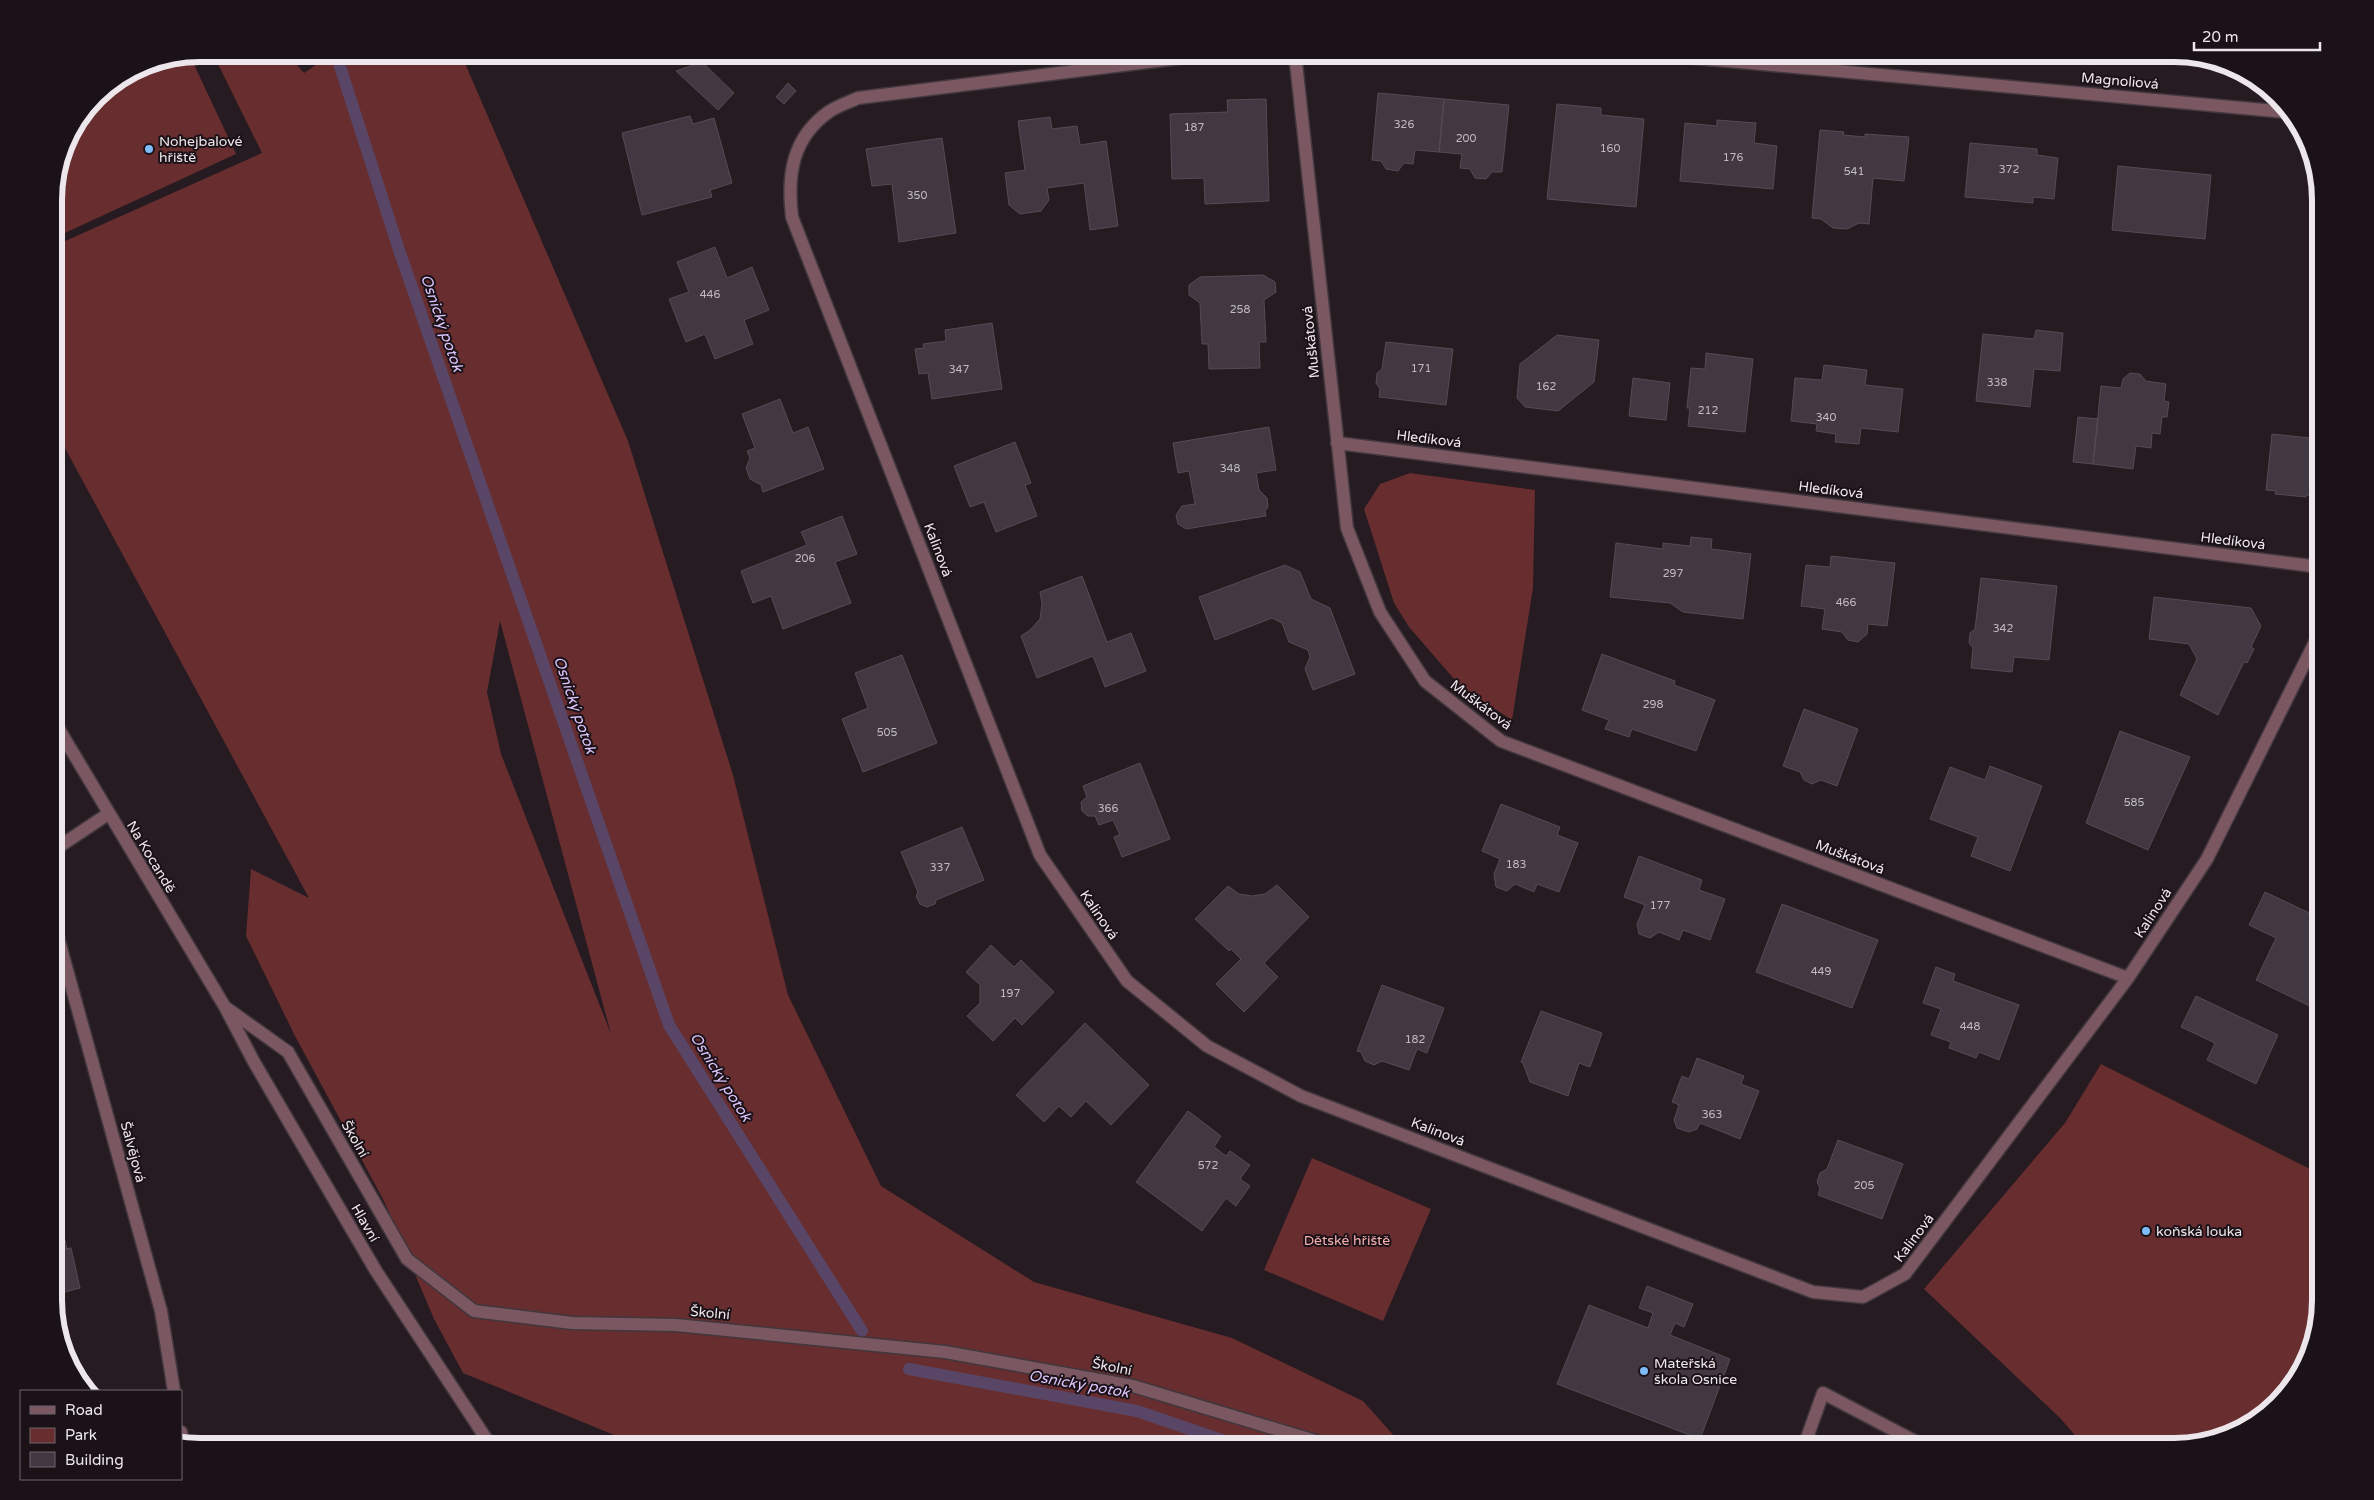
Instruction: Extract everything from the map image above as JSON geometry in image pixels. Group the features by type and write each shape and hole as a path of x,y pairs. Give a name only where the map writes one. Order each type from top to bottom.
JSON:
{"street":[{"name":"Kalinová","path":"1148,62 858,98 831,110 817,122 806,135 798,149 792,166 789,188 792,217 1040,855 1126,981 1207,1046 1301,1096 1803,1289 1813,1292 1864,1297 1905,1274 2128,978 2207,859 2312,648"},
{"name":"Muškátová","path":"1296,62 1347,528 1380,612 1425,681 1501,741 2128,978"},
{"name":"Magnoliová","path":"1739,62 2279,111"},
{"name":"Hledíková","path":"1338,443 2312,566"},
{"name":"Na Kocandě","path":"63,736 225,1007"},
{"path":"63,844 108,814"},
{"name":"Šalvějová","path":"63,956 161,1311 174,1390"},
{"name":"Hlavní","path":"225,1007 254,1062 376,1271 486,1438"},
{"name":"Školní","path":"225,1007 288,1052 407,1260 474,1311 572,1323 685,1326 945,1352 1133,1386 1305,1438"},
{"path":"1807,1438 1823,1393 1909,1438"}],"green space":[{"path":"217,62 295,62 304,73 320,62 464,62 628,441 733,775 788,995 881,1186 1034,1282 1232,1338 1363,1401 1396,1438 621,1438 463,1373 434,1319 384,1201 295,1036 246,936 251,869 309,898 63,445 63,242 262,153","holes":["500,621 611,1034 501,754 487,692"]},
{"path":"2168,62 2201,65 2207,67"},
{"name":"Nohejbalové hřiště","path":"193,63 236,154 63,234 64,182 67,164 73,147 81,131 97,109 116,91 139,77 164,67"},
{"path":"1410,473 1535,490 1533,588 1512,720 1461,687 1409,627 1394,603 1364,509 1380,484"},
{"name":"koňská louka","path":"2101,1064 2312,1170 2312,1300 2309,1327 2297,1361 2288,1376 2265,1403 2250,1414 2218,1430 2192,1436 2174,1438 2077,1438 2061,1419 1924,1289 2065,1123"},
{"name":"Dětské hřiště","path":"1312,1158 1431,1209 1383,1321 1264,1270"}],"building":[{"path":"702,62 734,93 718,110 676,71"},
{"path":"788,83 796,91 784,104 776,97"},
{"path":"1378,93 1444,99 1439,152 1415,150 1413,164 1404,163 1398,171 1386,169 1381,161 1372,160"},
{"path":"1266,99 1269,201 1205,204 1204,178 1172,179 1170,114 1228,112 1227,100"},
{"path":"1444,99 1509,105 1502,172 1492,172 1486,179 1475,178 1470,169 1460,168 1462,154 1439,152"},
{"path":"1557,104 1601,108 1601,115 1644,119 1636,207 1547,199"},
{"path":"690,116 693,124 714,118 732,183 710,190 712,197 642,215 622,133"},
{"path":"1050,117 1052,129 1077,126 1080,145 1106,141 1118,226 1090,230 1084,183 1047,188 1049,200 1041,211 1020,214 1009,205 1005,173 1025,170 1018,121"},
{"path":"1717,120 1756,123 1754,143 1777,146 1773,189 1680,181 1685,123 1717,126"},
{"path":"1820,130 1844,132 1843,135 1865,137 1865,134 1909,137 1904,181 1873,178 1869,224 1859,223 1847,229 1833,228 1821,219 1812,218"},
{"path":"942,138 956,233 899,242 892,184 872,186 866,149"},
{"path":"1970,143 2037,149 2037,155 2058,158 2054,199 2033,197 2033,203 1965,197"},
{"path":"2118,166 2211,175 2205,239 2112,230"},
{"path":"715,247 727,278 752,267 769,310 744,320 753,344 715,359 705,334 686,342 669,299 689,292 677,262"},
{"path":"1263,275 1275,282 1276,292 1264,300 1266,342 1259,342 1260,368 1209,369 1208,344 1202,344 1200,303 1189,295 1189,285 1200,277"},
{"path":"992,323 1002,389 932,399 928,373 919,374 915,349 924,348 923,344 946,341 945,330"},
{"path":"2036,330 2063,333 2060,371 2034,369 2030,407 1976,401 1983,334 2034,339"},
{"path":"1557,335 1599,340 1594,382 1558,411 1525,407 1517,398 1520,364"},
{"path":"1386,342 1453,349 1446,405 1379,397 1380,389 1376,383 1377,373 1382,369"},
{"path":"1706,353 1753,359 1745,432 1688,426 1690,408 1687,408 1691,368 1705,369"},
{"path":"1824,365 1867,370 1865,385 1903,389 1898,432 1861,428 1859,444 1835,442 1836,434 1816,431 1817,424 1791,421 1795,378 1822,380"},
{"path":"2130,373 2140,374 2146,381 2166,384 2164,401 2169,402 2167,417 2162,417 2160,434 2152,433 2151,448 2136,446 2133,469 2093,464 2101,386 2121,388 2123,379"},
{"path":"1633,378 1670,383 1666,420 1629,416"},
{"path":"780,399 793,433 808,427 824,469 763,492 761,485 750,479 746,468 750,458 747,451 755,448 742,414"},
{"path":"2078,417 2098,419 2093,464 2073,462"},
{"path":"1269,427 1276,470 1256,473 1259,490 1267,498 1266,516 1186,529 1178,524 1176,515 1182,506 1195,504 1189,471 1178,473 1173,443"},
{"path":"2272,434 2312,438 2312,496 2306,495 2306,497 2275,494 2276,491 2266,490"},
{"path":"1015,442 1031,483 1025,485 1037,516 996,532 984,502 970,507 954,466"},
{"path":"842,516 857,554 835,562 851,603 783,629 771,596 753,603 741,571 807,545 801,532"},
{"path":"1691,537 1712,539 1711,549 1751,554 1743,619 1683,612 1670,603 1610,597 1616,543 1663,549 1663,543 1690,546"},
{"path":"1831,556 1895,563 1887,626 1868,624 1867,634 1858,642 1848,640 1842,632 1822,629 1825,609 1801,606 1806,565 1830,567"},
{"path":"1285,565 1300,572 1311,599 1330,608 1355,674 1313,690 1305,669 1310,657 1308,650 1289,642 1282,623 1272,618 1215,640 1199,597"},
{"path":"1082,576 1107,642 1131,633 1146,671 1105,687 1093,656 1037,678 1021,636 1030,630 1040,619 1042,604 1040,592"},
{"path":"1981,578 2057,586 2049,660 2014,657 2012,672 1971,668 1973,648 1969,643 1970,633 1975,629"},
{"path":"2154,597 2251,608 2261,626 2251,647 2254,649 2247,663 2244,662 2218,715 2180,695 2197,659 2189,644 2149,639"},
{"path":"1602,654 1675,681 1674,685 1715,700 1696,751 1632,729 1629,737 1605,729 1609,720 1582,710"},
{"path":"902,655 937,743 863,772 842,719 868,708 855,673"},
{"path":"1804,709 1858,729 1837,786 1821,780 1812,784 1804,780 1800,772 1783,766"},
{"path":"2120,731 2190,757 2148,850 2086,823"},
{"path":"1140,763 1170,839 1122,857 1114,837 1120,835 1113,820 1099,825 1095,816 1088,816 1082,811 1081,802 1087,797 1083,786"},
{"path":"1990,766 2042,786 2010,871 1971,856 1978,837 1930,819 1950,767 1985,780"},
{"path":"1501,804 1560,827 1557,835 1578,843 1559,892 1537,884 1534,892 1515,884 1507,891 1496,887 1494,874 1500,859 1482,851"},
{"path":"962,827 984,880 936,900 935,904 927,907 920,904 916,896 918,892 901,852"},
{"path":"1639,856 1702,880 1699,890 1725,899 1710,940 1683,930 1679,940 1659,932 1650,938 1639,934 1637,924 1645,905 1624,897"},
{"path":"1277,885 1309,917 1264,963 1278,977 1244,1012 1216,984 1241,959 1231,949 1229,951 1195,919 1228,886 1239,894 1252,896 1265,894"},
{"path":"2265,892 2312,914 2312,1007 2256,980 2276,938 2249,925"},
{"path":"1782,904 1878,940 1852,1008 1756,972"},
{"path":"991,945 1014,967 1021,960 1054,992 1022,1025 1015,1018 993,1041 967,1016 980,1003 980,985 966,972"},
{"path":"1936,967 1955,974 1953,981 2019,1005 1999,1060 1979,1052 1976,1058 1949,1048 1951,1042 1931,1035 1941,1009 1923,1003"},
{"path":"1382,985 1444,1008 1427,1053 1417,1049 1409,1070 1382,1061 1374,1065 1365,1061 1361,1052 1357,1051"},
{"path":"2196,996 2278,1035 2256,1084 2207,1060 2215,1043 2181,1027"},
{"path":"1541,1011 1602,1033 1590,1067 1579,1063 1568,1096 1530,1082 1521,1062"},
{"path":"1085,1023 1149,1085 1111,1125 1086,1101 1071,1117 1059,1106 1044,1122 1016,1095"},
{"path":"1697,1058 1744,1076 1741,1084 1759,1091 1740,1139 1700,1123 1697,1129 1689,1132 1677,1128 1674,1120 1679,1105 1672,1102 1682,1076 1689,1079"},
{"path":"1188,1111 1221,1136 1214,1147 1226,1156 1230,1151 1250,1165 1240,1179 1250,1186 1236,1206 1226,1198 1202,1231 1136,1182"},
{"path":"1838,1140 1903,1164 1882,1219 1818,1195 1820,1188 1817,1182 1820,1173 1827,1169"},
{"path":"63,1232 67,1249 63,1250"},
{"path":"71,1248 80,1288 63,1293 63,1250"},
{"name":"Mateřská škola Osnice","path":"1647,1286 1693,1304 1684,1327 1675,1323 1670,1335 1730,1359 1700,1438 1557,1384 1589,1305 1648,1328 1653,1313 1639,1308"}],"waterway":[{"name":"Osnický potok","path":"339,62 399,250 669,1025 862,1331"},
{"name":"Osnický potok","path":"909,1369 1137,1411 1216,1438"}],"place":[{"name":"Nohejbalové hřiště","path":"149,149"},
{"name":"koňská louka","path":"2146,1231"},
{"name":"Mateřská škola Osnice","path":"1644,1371"}]}
